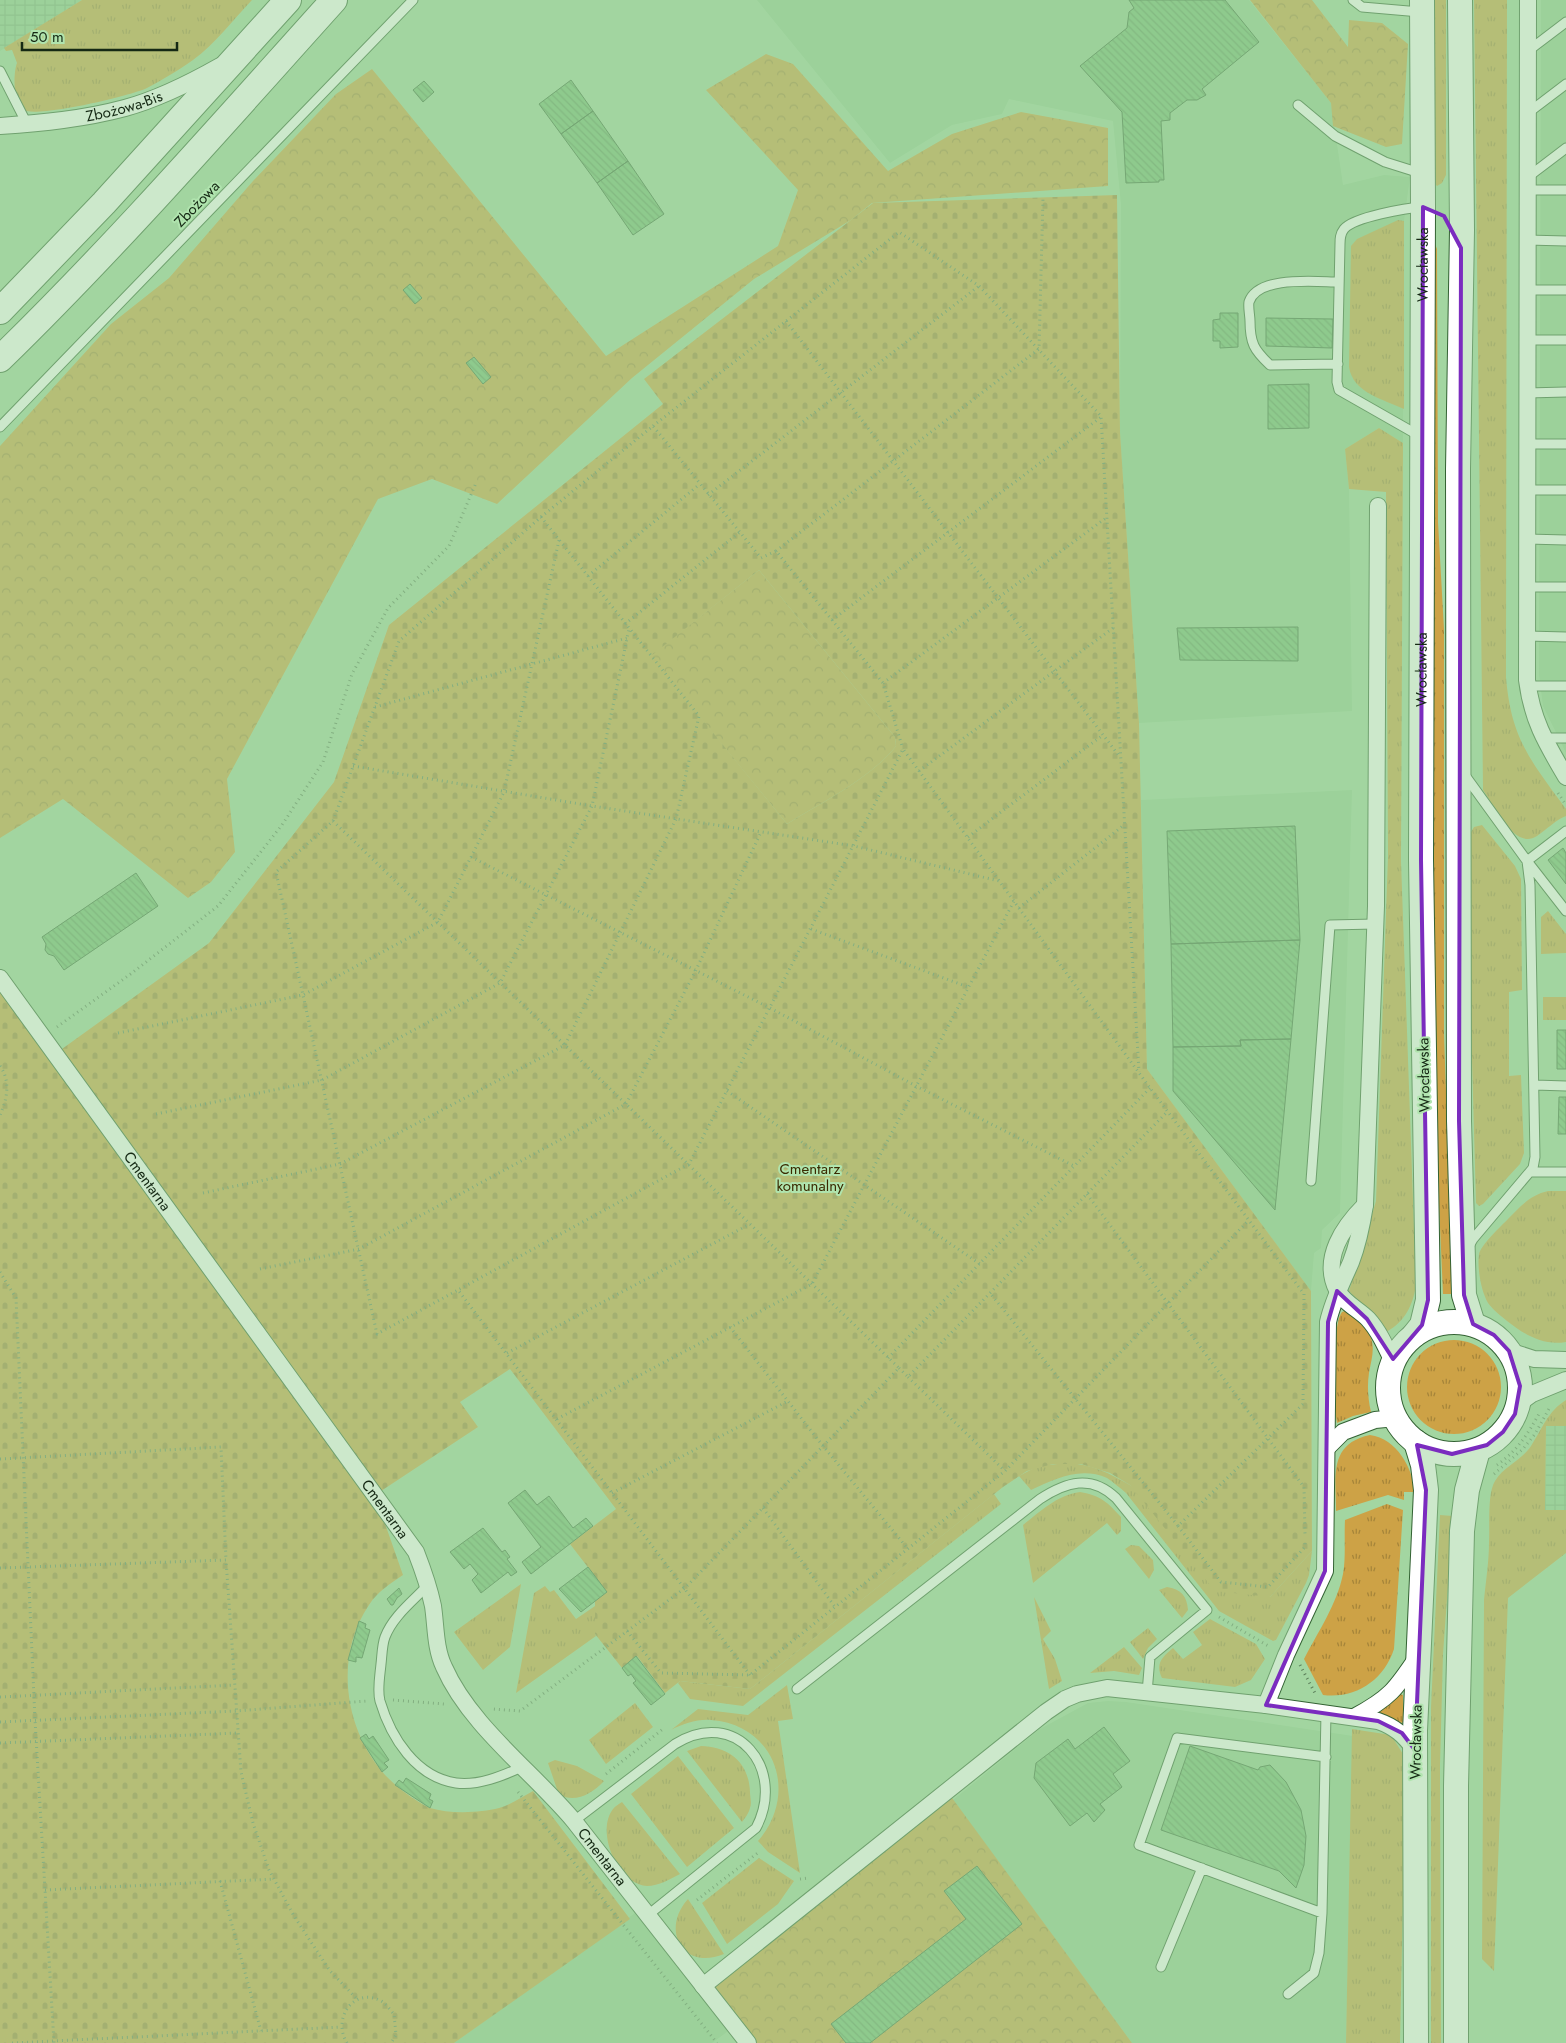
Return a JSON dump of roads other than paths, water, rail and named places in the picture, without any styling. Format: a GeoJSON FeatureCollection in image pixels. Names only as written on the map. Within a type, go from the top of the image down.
{"type":"FeatureCollection","features":[{"type":"Feature","properties":{"kind":"main road"},"geometry":{"type":"LineString","coordinates":[[0,312],[104,204],[288,0]]}},
{"type":"Feature","properties":{"kind":"main road"},"geometry":{"type":"LineString","coordinates":[[0,359],[37,323],[152,202],[334,0]]}},
{"type":"Feature","properties":{"kind":"main road"},"geometry":{"type":"LineString","coordinates":[[1460,0],[1461,248],[1458,469],[1459,1121],[1464,1295],[1473,1324]]}},
{"type":"Feature","properties":{"kind":"main road","name":"Wrocławska"},"geometry":{"type":"LineString","coordinates":[[1414,1335],[1422,1326],[1428,1300],[1421,860],[1424,207],[1422,6]]}},
{"type":"Feature","properties":{"kind":"main road"},"geometry":{"type":"LineString","coordinates":[[1424,207],[1444,216],[1456,233],[1461,248]]}},
{"type":"Feature","properties":{"kind":"main road"},"geometry":{"type":"LineString","coordinates":[[1449,1322],[1473,1324],[1494,1335],[1509,1351],[1519,1377],[1518,1404],[1515,1414],[1496,1439],[1478,1450],[1465,1453],[1446,1453],[1427,1448],[1416,1442],[1401,1427],[1396,1418],[1388,1396],[1393,1362],[1405,1343],[1414,1335],[1430,1326],[1449,1322]]}},
{"type":"Feature","properties":{"kind":"main road","name":"Wrocławska"},"geometry":{"type":"LineString","coordinates":[[1416,1442],[1423,1465],[1426,1490],[1415,1750],[1416,2043]]}},
{"type":"Feature","properties":{"kind":"main road"},"geometry":{"type":"LineString","coordinates":[[1456,2043],[1456,1786],[1462,1531],[1467,1490],[1478,1450]]}},
{"type":"Feature","properties":{"kind":"street"},"geometry":{"type":"LineString","coordinates":[[1528,0],[1528,686],[1532,711],[1543,738],[1566,778]]}},
{"type":"Feature","properties":{"kind":"street","name":"Zbożowa-Bis"},"geometry":{"type":"LineString","coordinates":[[0,126],[73,119],[126,108],[158,97],[194,80],[238,55]]}},
{"type":"Feature","properties":{"kind":"street"},"geometry":{"type":"LineString","coordinates":[[1378,506],[1375,924],[1365,1205],[1352,1218],[1335,1247],[1333,1276],[1337,1291],[1349,1305],[1367,1319],[1379,1334],[1393,1362]]}},
{"type":"Feature","properties":{"kind":"street","name":"Cmentarna"},"geometry":{"type":"LineString","coordinates":[[0,978],[416,1552],[428,1585],[443,1665],[452,1683],[503,1749],[546,1789],[574,1821],[748,2043]]}},
{"type":"Feature","properties":{"kind":"street"},"geometry":{"type":"LineString","coordinates":[[1266,1705],[1325,1571],[1328,1447],[1328,1322],[1337,1291]]}},
{"type":"Feature","properties":{"kind":"street"},"geometry":{"type":"LineString","coordinates":[[1509,1351],[1534,1359],[1566,1360]]}},
{"type":"Feature","properties":{"kind":"street"},"geometry":{"type":"LineString","coordinates":[[1518,1404],[1532,1394],[1566,1380]]}},
{"type":"Feature","properties":{"kind":"street"},"geometry":{"type":"LineString","coordinates":[[1328,1447],[1343,1432],[1375,1420],[1396,1418]]}},
{"type":"Feature","properties":{"kind":"street"},"geometry":{"type":"LineString","coordinates":[[1354,1717],[1387,1698],[1398,1687],[1418,1656]]}},
{"type":"Feature","properties":{"kind":"street"},"geometry":{"type":"LineString","coordinates":[[703,1986],[1040,1717],[1065,1699],[1085,1692],[1107,1688],[1266,1705],[1378,1721],[1390,1725],[1402,1733],[1415,1750]]}},
{"type":"Feature","properties":{"kind":"lane","name":"Zbożowa"},"geometry":{"type":"LineString","coordinates":[[0,427],[414,0]]}},
{"type":"Feature","properties":{"kind":"lane"},"geometry":{"type":"LineString","coordinates":[[1353,0],[1362,7],[1422,6]]}},
{"type":"Feature","properties":{"kind":"lane"},"geometry":{"type":"LineString","coordinates":[[1528,51],[1566,22]]}},
{"type":"Feature","properties":{"kind":"lane"},"geometry":{"type":"LineString","coordinates":[[0,71],[27,124]]}},
{"type":"Feature","properties":{"kind":"lane"},"geometry":{"type":"LineString","coordinates":[[1528,113],[1566,84]]}},
{"type":"Feature","properties":{"kind":"lane"},"geometry":{"type":"LineString","coordinates":[[1298,105],[1334,136],[1385,162],[1423,174]]}},
{"type":"Feature","properties":{"kind":"lane"},"geometry":{"type":"LineString","coordinates":[[1528,183],[1566,148]]}},
{"type":"Feature","properties":{"kind":"lane"},"geometry":{"type":"LineString","coordinates":[[1528,183],[1566,190]]}},
{"type":"Feature","properties":{"kind":"lane"},"geometry":{"type":"LineString","coordinates":[[1422,438],[1410,429],[1340,390],[1337,382],[1341,233],[1350,224],[1400,209],[1424,207]]}},
{"type":"Feature","properties":{"kind":"lane"},"geometry":{"type":"LineString","coordinates":[[1527,240],[1566,241]]}},
{"type":"Feature","properties":{"kind":"lane"},"geometry":{"type":"LineString","coordinates":[[1338,364],[1270,365],[1255,350],[1250,335],[1249,302],[1260,288],[1276,283],[1339,282]]}},
{"type":"Feature","properties":{"kind":"lane"},"geometry":{"type":"LineString","coordinates":[[1528,290],[1566,290]]}},
{"type":"Feature","properties":{"kind":"lane"},"geometry":{"type":"LineString","coordinates":[[1527,340],[1566,340]]}},
{"type":"Feature","properties":{"kind":"lane"},"geometry":{"type":"LineString","coordinates":[[1527,393],[1566,392]]}},
{"type":"Feature","properties":{"kind":"lane"},"geometry":{"type":"LineString","coordinates":[[1527,444],[1566,444]]}},
{"type":"Feature","properties":{"kind":"lane"},"geometry":{"type":"LineString","coordinates":[[1527,490],[1566,490]]}},
{"type":"Feature","properties":{"kind":"lane"},"geometry":{"type":"LineString","coordinates":[[1527,539],[1566,540]]}},
{"type":"Feature","properties":{"kind":"lane"},"geometry":{"type":"LineString","coordinates":[[1527,587],[1566,587]]}},
{"type":"Feature","properties":{"kind":"lane"},"geometry":{"type":"LineString","coordinates":[[1527,636],[1566,637]]}},
{"type":"Feature","properties":{"kind":"lane"},"geometry":{"type":"LineString","coordinates":[[1528,686],[1566,686]]}},
{"type":"Feature","properties":{"kind":"lane"},"geometry":{"type":"LineString","coordinates":[[1543,738],[1566,738]]}},
{"type":"Feature","properties":{"kind":"lane"},"geometry":{"type":"LineString","coordinates":[[1459,766],[1527,861],[1566,911]]}},
{"type":"Feature","properties":{"kind":"lane"},"geometry":{"type":"LineString","coordinates":[[1527,861],[1566,831]]}},
{"type":"Feature","properties":{"kind":"lane"},"geometry":{"type":"LineString","coordinates":[[1463,1258],[1473,1239],[1531,1172],[1536,1157],[1530,885],[1527,861]]}},
{"type":"Feature","properties":{"kind":"lane"},"geometry":{"type":"LineString","coordinates":[[1311,1182],[1330,925],[1375,924]]}},
{"type":"Feature","properties":{"kind":"lane"},"geometry":{"type":"LineString","coordinates":[[1535,1085],[1566,1086]]}},
{"type":"Feature","properties":{"kind":"lane"},"geometry":{"type":"LineString","coordinates":[[1531,1172],[1566,1172]]}},
{"type":"Feature","properties":{"kind":"lane"},"geometry":{"type":"LineString","coordinates":[[797,1689],[1040,1499],[1063,1486],[1073,1483],[1097,1485],[1108,1490],[1207,1610],[1150,1658],[1147,1693]]}},
{"type":"Feature","properties":{"kind":"lane"},"geometry":{"type":"LineString","coordinates":[[428,1585],[398,1616],[384,1638],[380,1700],[402,1749],[419,1768],[440,1779],[458,1783],[501,1777],[522,1767]]}},
{"type":"Feature","properties":{"kind":"lane"},"geometry":{"type":"LineString","coordinates":[[1288,1994],[1314,1973],[1319,1953],[1322,1913],[1326,1713]]}},
{"type":"Feature","properties":{"kind":"lane"},"geometry":{"type":"LineString","coordinates":[[574,1821],[676,1743],[690,1735],[716,1732],[732,1736],[747,1747],[758,1759],[764,1775],[766,1789],[762,1816],[756,1828],[648,1915]]}},
{"type":"Feature","properties":{"kind":"lane"},"geometry":{"type":"LineString","coordinates":[[1322,1913],[1139,1844],[1177,1738],[1326,1757]]}},
{"type":"Feature","properties":{"kind":"lane"},"geometry":{"type":"LineString","coordinates":[[1161,1967],[1202,1868]]}},
{"type":"Feature","properties":{"kind":"park label","name":"Cmentarz komunalny"},"geometry":{"type":"Point","coordinates":[810,1178]}}]}
